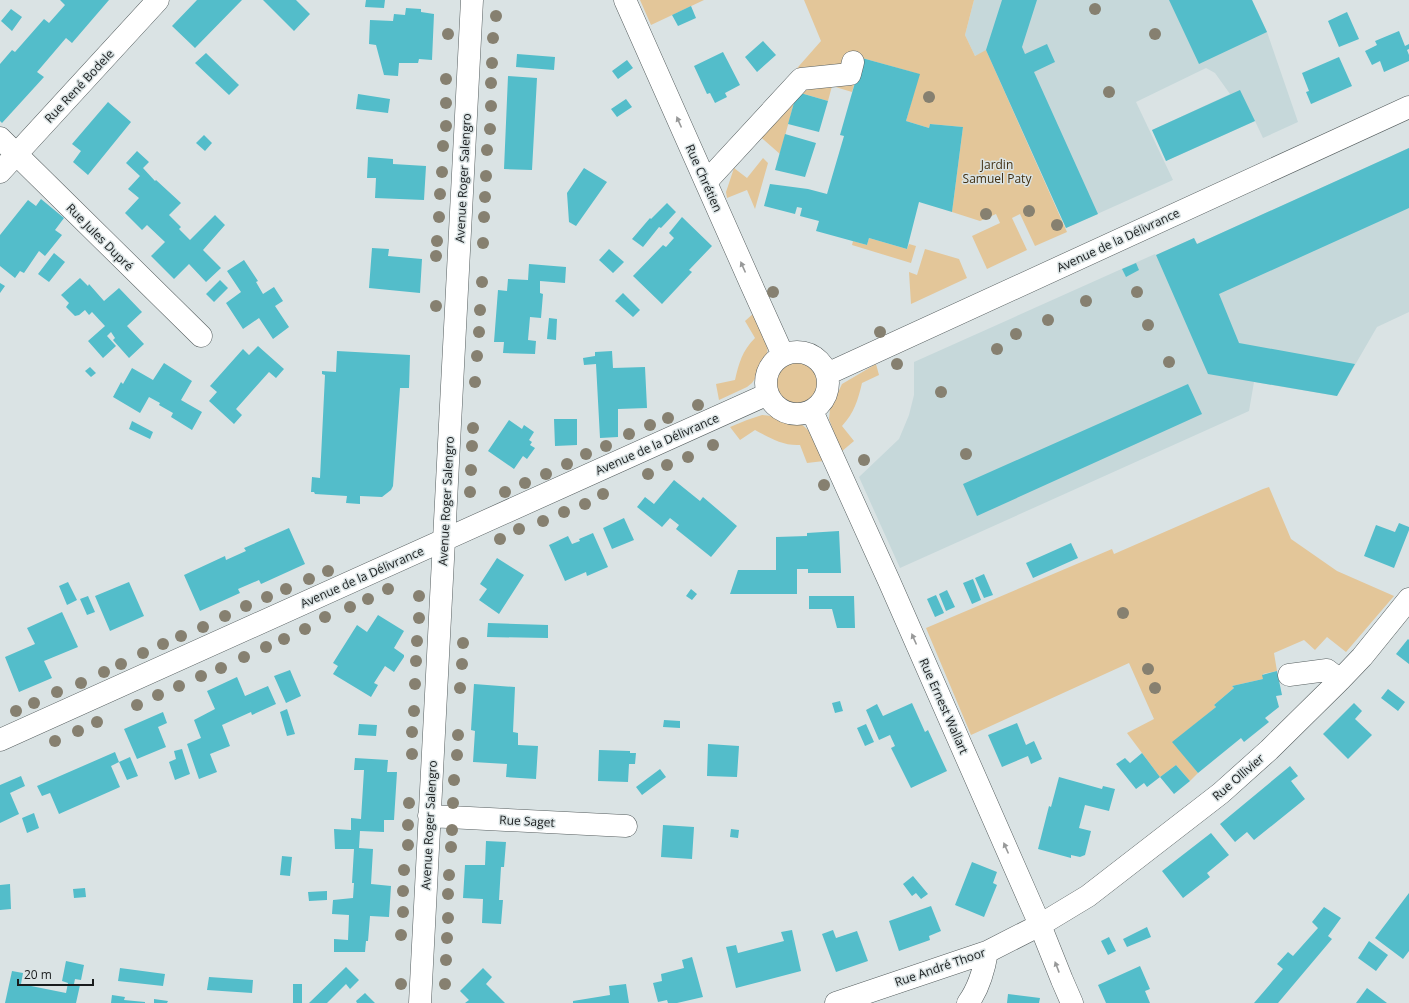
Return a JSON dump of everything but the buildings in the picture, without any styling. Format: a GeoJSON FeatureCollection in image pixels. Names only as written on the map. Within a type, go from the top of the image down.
{"type":"FeatureCollection","features":[{"type":"Feature","properties":{"kind":"street","name":"Rue René Bodele"},"geometry":{"type":"LineString","coordinates":[[0,172],[158,0]]}},
{"type":"Feature","properties":{"kind":"street","name":"Avenue Roger Salengro"},"geometry":{"type":"LineString","coordinates":[[420,1003],[472,0]]}},
{"type":"Feature","properties":{"kind":"street","name":"Rue Chrétien"},"geometry":{"type":"LineString","coordinates":[[625,0],[783,355]]}},
{"type":"Feature","properties":{"kind":"street"},"geometry":{"type":"LineString","coordinates":[[706,182],[801,79],[850,74],[853,62]]}},
{"type":"Feature","properties":{"kind":"street","name":"Avenue de la Délivrance"},"geometry":{"type":"LineString","coordinates":[[827,374],[1409,107]]}},
{"type":"Feature","properties":{"kind":"street","name":"Rue Jules Dupré"},"geometry":{"type":"LineString","coordinates":[[0,138],[201,336]]}},
{"type":"Feature","properties":{"kind":"street"},"geometry":{"type":"LineString","coordinates":[[794,351],[805,352],[815,356],[823,364],[827,374],[828,391],[824,399],[819,406],[802,414],[781,410],[773,403],[768,394],[766,385],[770,367],[783,355],[794,351]]}},
{"type":"Feature","properties":{"kind":"street","name":"Avenue de la Délivrance"},"geometry":{"type":"LineString","coordinates":[[0,740],[768,394]]}},
{"type":"Feature","properties":{"kind":"street","name":"Rue Ernest Wallart"},"geometry":{"type":"LineString","coordinates":[[812,410],[1040,925],[1072,1003]]}},
{"type":"Feature","properties":{"kind":"street","name":"Rue Ollivier"},"geometry":{"type":"LineString","coordinates":[[1040,925],[1088,896],[1221,793],[1269,750],[1340,680],[1362,657],[1409,599]]}},
{"type":"Feature","properties":{"kind":"street"},"geometry":{"type":"LineString","coordinates":[[1289,675],[1327,670],[1340,680]]}},
{"type":"Feature","properties":{"kind":"street","name":"Rue Saget"},"geometry":{"type":"LineString","coordinates":[[429,816],[626,826]]}},
{"type":"Feature","properties":{"kind":"street","name":"Rue André Thoor"},"geometry":{"type":"LineString","coordinates":[[836,1003],[987,952],[1040,925]]}},
{"type":"Feature","properties":{"kind":"street"},"geometry":{"type":"LineString","coordinates":[[968,1003],[979,982],[987,952]]}},
{"type":"Feature","properties":{"kind":"shaded area"},"geometry":{"type":"Polygon","coordinates":[[[974,0],[1252,0],[1267,32],[1298,122],[1263,138],[1255,121],[1166,161],[1152,130],[1230,94],[1215,73],[1206,68],[1136,102],[1173,180],[1066,228],[986,51],[975,56],[965,35],[974,0]]]}},
{"type":"Feature","properties":{"kind":"shaded area"},"geometry":{"type":"Polygon","coordinates":[[[1409,148],[1409,312],[1377,327],[1337,396],[1254,382],[1249,411],[900,568],[859,477],[899,439],[909,415],[914,395],[914,362],[1155,254],[1156,255],[1194,238],[1197,244],[1409,148]]]}},
{"type":"Feature","properties":{"kind":"green space"},"geometry":{"type":"Polygon","coordinates":[[[640,0],[704,0],[651,25],[640,0]]]}},
{"type":"Feature","properties":{"kind":"green space","name":"Jardin Samuel Paty"},"geometry":{"type":"Polygon","coordinates":[[[804,0],[974,0],[965,35],[975,56],[986,50],[1067,232],[1035,246],[1020,214],[1012,218],[1027,250],[987,269],[972,236],[1000,223],[996,214],[980,221],[952,212],[963,127],[930,124],[929,128],[906,121],[919,74],[862,58],[852,92],[832,86],[828,101],[797,92],[780,154],[747,125],[821,41],[804,0]]]}},
{"type":"Feature","properties":{"kind":"green space"},"geometry":{"type":"Polygon","coordinates":[[[763,158],[768,163],[755,209],[747,190],[727,198],[726,192],[734,168],[747,178],[763,158]]]}},
{"type":"Feature","properties":{"kind":"green space"},"geometry":{"type":"Polygon","coordinates":[[[869,238],[907,249],[909,244],[916,246],[911,263],[852,245],[853,241],[867,245],[869,238]]]}},
{"type":"Feature","properties":{"kind":"green space"},"geometry":{"type":"Polygon","coordinates":[[[925,249],[959,259],[967,278],[911,304],[909,272],[917,275],[925,249]]]}},
{"type":"Feature","properties":{"kind":"green space"},"geometry":{"type":"Polygon","coordinates":[[[754,313],[768,345],[767,354],[752,383],[747,387],[719,400],[716,384],[735,380],[742,358],[747,348],[755,338],[745,321],[754,313]]]}},
{"type":"Feature","properties":{"kind":"green space"},"geometry":{"type":"Polygon","coordinates":[[[797,360],[809,364],[815,370],[819,382],[815,394],[809,400],[797,404],[785,400],[779,394],[775,382],[779,370],[785,364],[797,360]]]}},
{"type":"Feature","properties":{"kind":"green space"},"geometry":{"type":"Polygon","coordinates":[[[876,364],[879,375],[862,383],[855,406],[850,416],[842,426],[854,441],[841,452],[829,419],[830,409],[842,384],[876,364]]]}},
{"type":"Feature","properties":{"kind":"green space"},"geometry":{"type":"Polygon","coordinates":[[[762,415],[798,423],[803,426],[814,439],[824,461],[807,463],[800,445],[782,443],[755,430],[740,440],[730,427],[762,415]]]}},
{"type":"Feature","properties":{"kind":"green space"},"geometry":{"type":"Polygon","coordinates":[[[1269,487],[1291,539],[1337,571],[1394,596],[1346,652],[1327,637],[1315,650],[1304,640],[1274,653],[1277,671],[1263,674],[1263,679],[1232,686],[1234,688],[1214,705],[1216,707],[1173,742],[1198,773],[1190,781],[1176,765],[1160,777],[1127,733],[1154,719],[1129,663],[971,735],[926,628],[1112,549],[1114,554],[1269,487]]]}}]}
